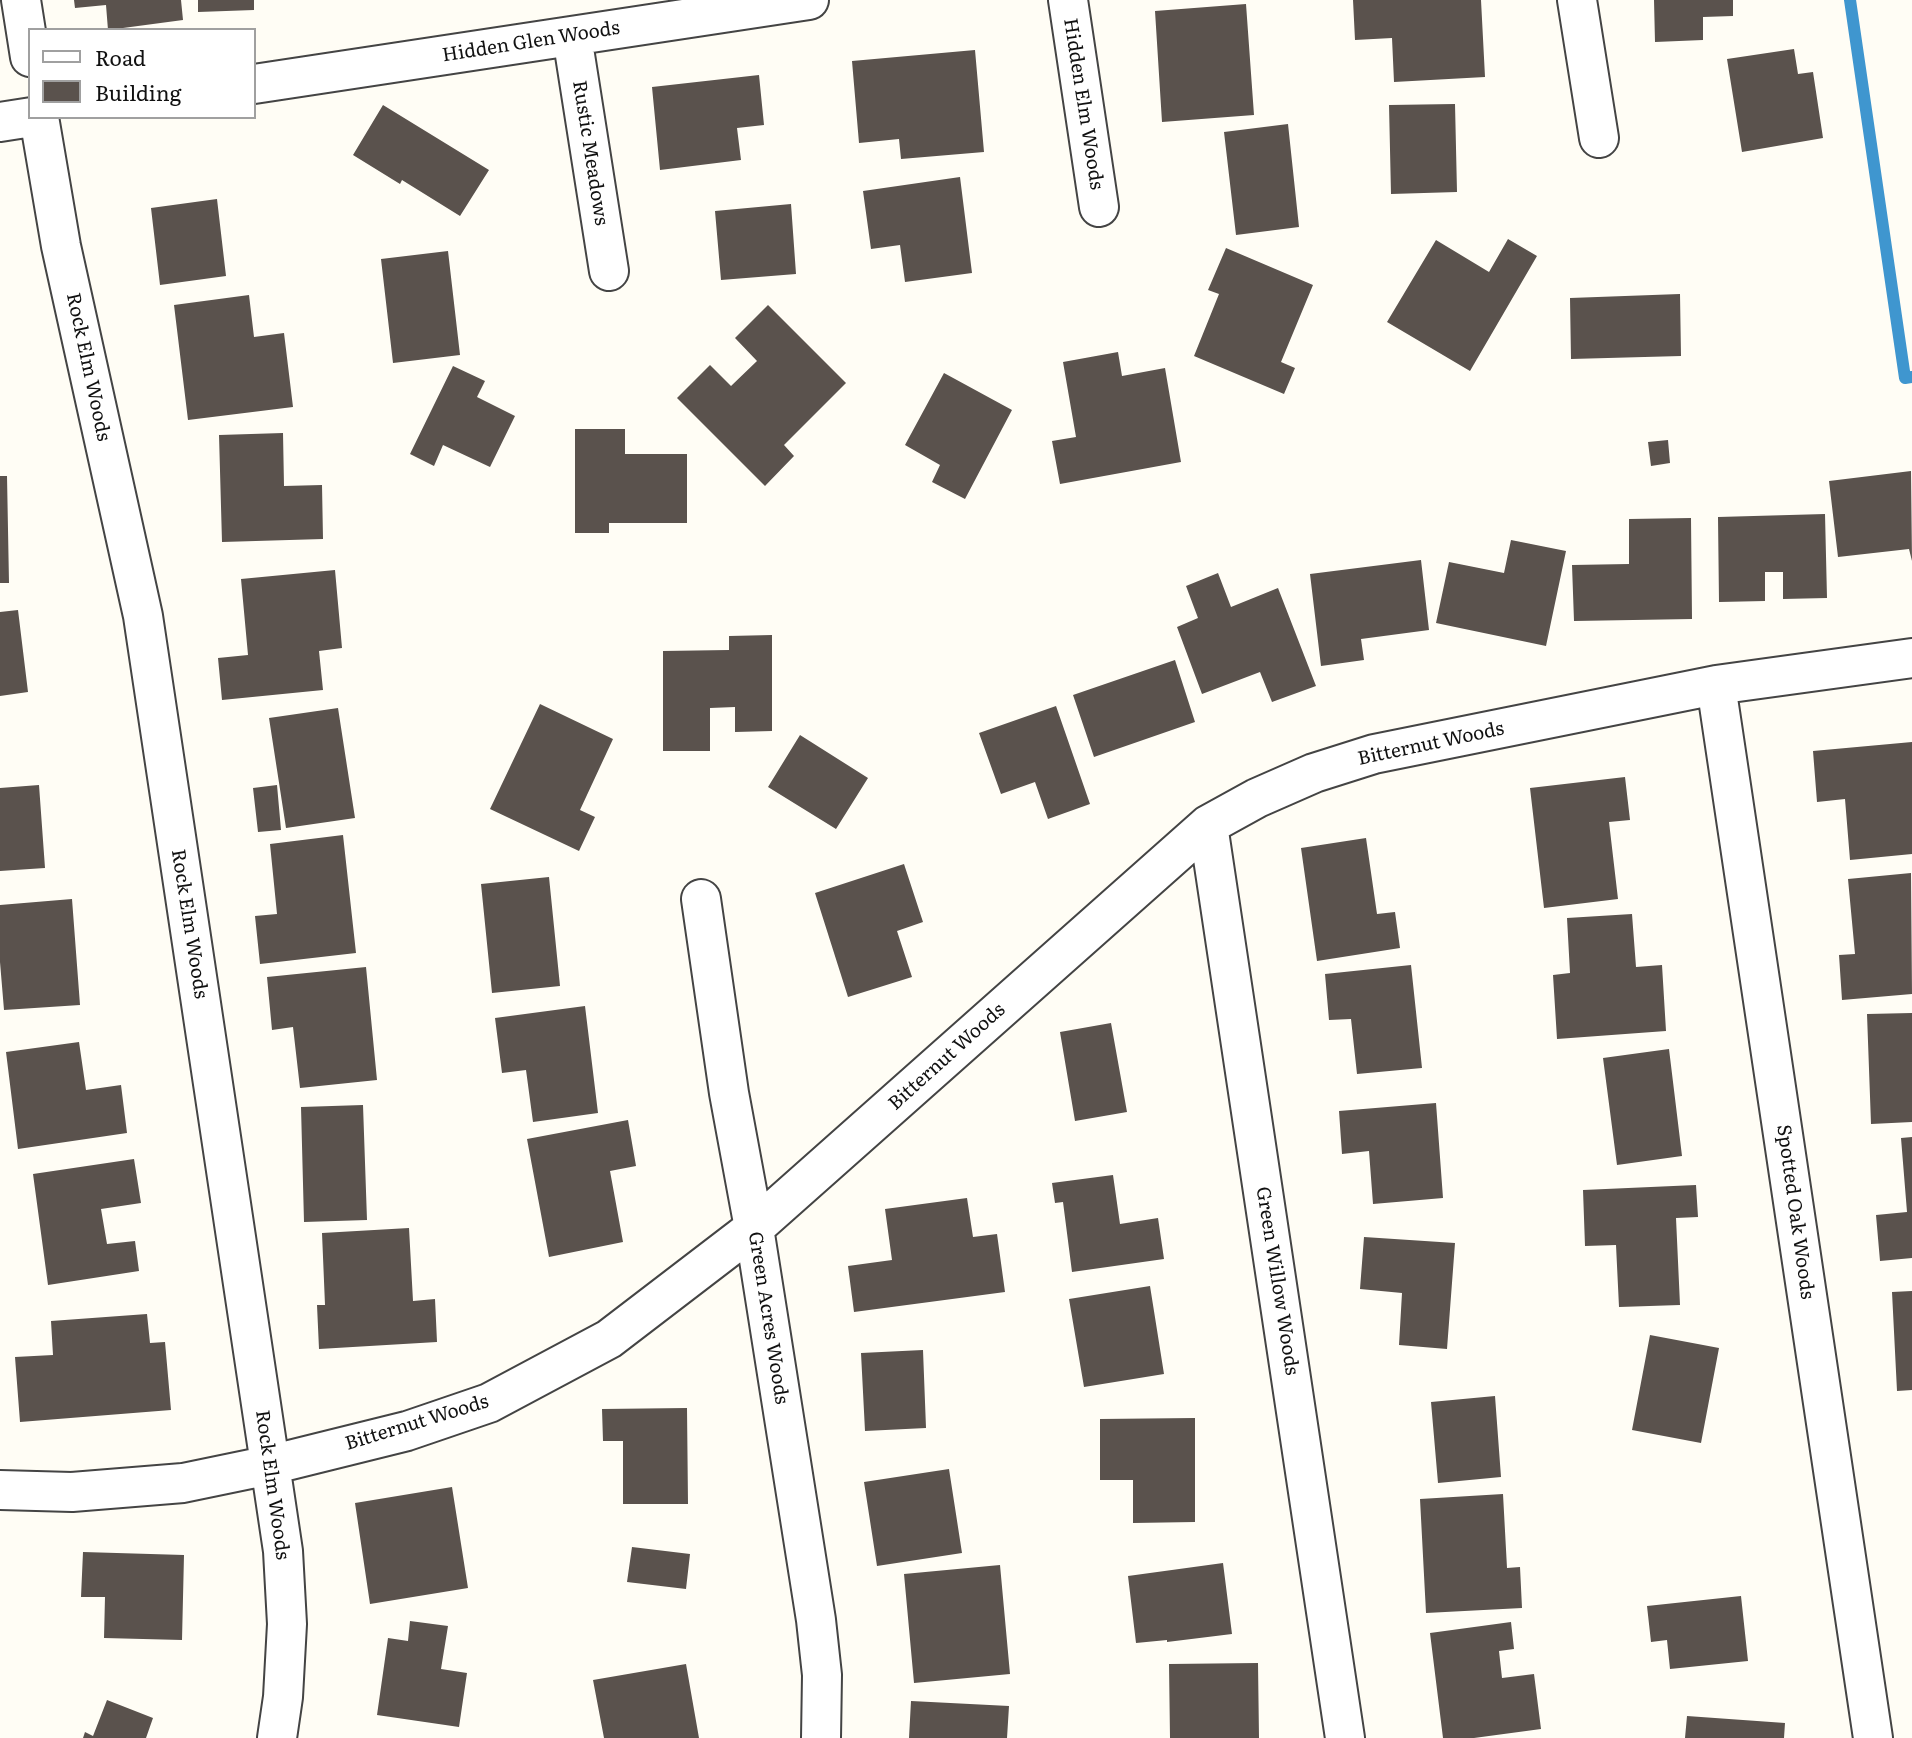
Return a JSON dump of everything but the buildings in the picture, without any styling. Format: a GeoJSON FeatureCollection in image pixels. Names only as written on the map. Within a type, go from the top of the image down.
{"type":"FeatureCollection","features":[{"type":"Feature","properties":{"kind":"street"},"geometry":{"type":"LineString","coordinates":[[21,0],[28,44]]}},
{"type":"Feature","properties":{"kind":"street","name":"Hidden Glen Woods"},"geometry":{"type":"LineString","coordinates":[[256,84],[809,0]]}},
{"type":"Feature","properties":{"kind":"street","name":"Hidden Elm Woods"},"geometry":{"type":"LineString","coordinates":[[1068,0],[1099,207]]}},
{"type":"Feature","properties":{"kind":"street"},"geometry":{"type":"LineString","coordinates":[[1577,0],[1598,138]]}},
{"type":"Feature","properties":{"kind":"street","name":"Rustic Meadows"},"geometry":{"type":"LineString","coordinates":[[572,36],[609,271]]}},
{"type":"Feature","properties":{"kind":"street"},"geometry":{"type":"LineString","coordinates":[[0,122],[28,118]]}},
{"type":"Feature","properties":{"kind":"street","name":"Rock Elm Woods"},"geometry":{"type":"LineString","coordinates":[[39,119],[61,246],[143,616],[283,1551],[287,1624],[283,1697],[277,1738]]}},
{"type":"Feature","properties":{"kind":"street","name":"Bitternut Woods"},"geometry":{"type":"LineString","coordinates":[[0,1490],[72,1492],[183,1483],[270,1465],[407,1431],[489,1403],[610,1339],[754,1227],[1208,825],[1257,798],[1314,773],[1374,754],[1716,685],[1912,658]]}},
{"type":"Feature","properties":{"kind":"street","name":"Spotted Oak Woods"},"geometry":{"type":"LineString","coordinates":[[1716,685],[1873,1738]]}},
{"type":"Feature","properties":{"kind":"street","name":"Green Willow Woods"},"geometry":{"type":"LineString","coordinates":[[1208,825],[1345,1738]]}},
{"type":"Feature","properties":{"kind":"street","name":"Green Acres Woods"},"geometry":{"type":"LineString","coordinates":[[701,899],[729,1093],[754,1227],[816,1620],[822,1675],[821,1738]]}},
{"type":"Feature","properties":{"kind":"waterway"},"geometry":{"type":"LineString","coordinates":[[1850,0],[1905,378],[1912,377]]}}]}
